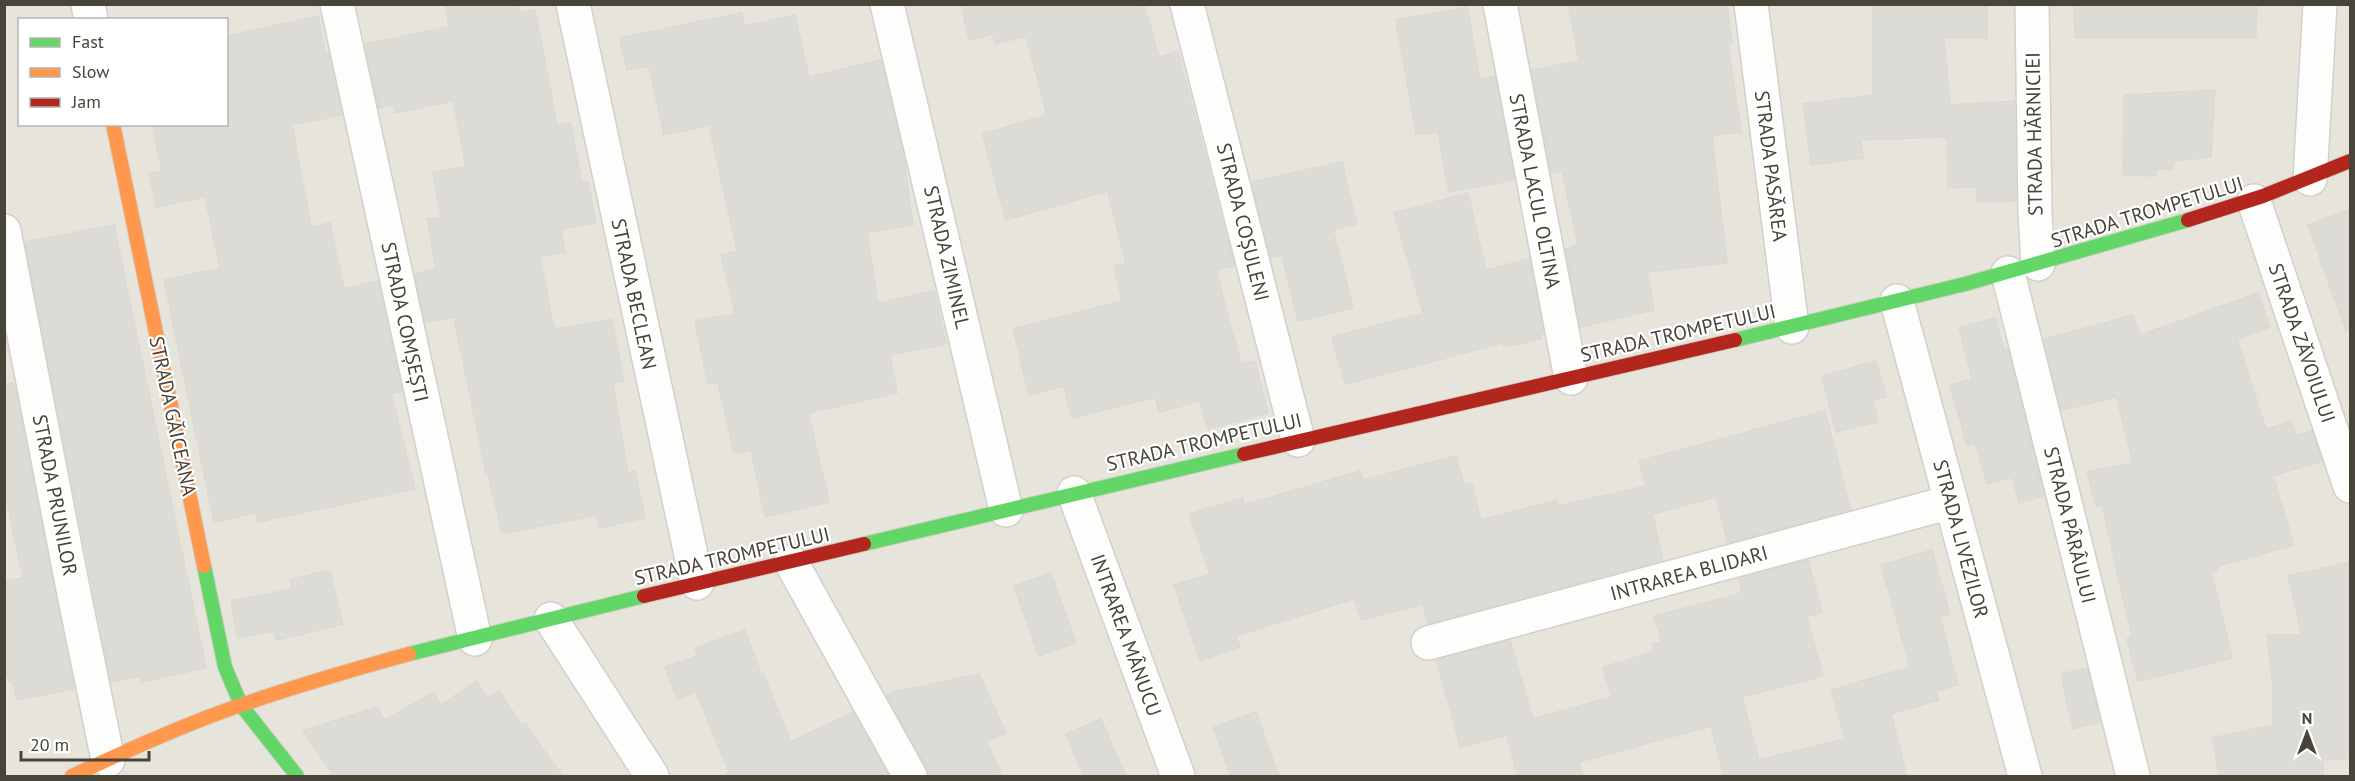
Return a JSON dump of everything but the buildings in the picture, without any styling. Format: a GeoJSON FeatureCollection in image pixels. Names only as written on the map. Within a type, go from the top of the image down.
{"type":"FeatureCollection","features":[{"type":"Feature","properties":{"kind":"street","name":"STRADA COMȘEȘTI"},"geometry":{"type":"LineString","coordinates":[[337,4],[475,639]]}},
{"type":"Feature","properties":{"kind":"street","name":"STRADA BECLEAN"},"geometry":{"type":"LineString","coordinates":[[573,4],[697,583]]}},
{"type":"Feature","properties":{"kind":"street","name":"STRADA ZIMINEL"},"geometry":{"type":"LineString","coordinates":[[887,4],[1006,510]]}},
{"type":"Feature","properties":{"kind":"street","name":"STRADA COȘULENI"},"geometry":{"type":"LineString","coordinates":[[1187,4],[1298,440]]}},
{"type":"Feature","properties":{"kind":"street","name":"STRADA LACUL OLTINA"},"geometry":{"type":"LineString","coordinates":[[1500,4],[1571,378]]}},
{"type":"Feature","properties":{"kind":"street","name":"STRADA PASĂREA"},"geometry":{"type":"LineString","coordinates":[[1751,4],[1792,327]]}},
{"type":"Feature","properties":{"kind":"street","name":"STRADA HĂRNICIEI"},"geometry":{"type":"LineString","coordinates":[[2023,269],[2035,202],[2032,4]]}},
{"type":"Feature","properties":{"kind":"street"},"geometry":{"type":"LineString","coordinates":[[2310,179],[2320,4]]}},
{"type":"Feature","properties":{"kind":"street","name":"STRADA GĂICEANA"},"geometry":{"type":"LineString","coordinates":[[113,126],[225,667],[242,705],[297,777]]}},
{"type":"Feature","properties":{"kind":"street","name":"STRADA TROMPETULUI"},"geometry":{"type":"LineString","coordinates":[[72,777],[242,705],[374,665],[697,583],[1298,440],[1792,327],[2023,269],[2254,201],[2350,161]]}},
{"type":"Feature","properties":{"kind":"street","name":"STRADA ZĂVOIULUI"},"geometry":{"type":"LineString","coordinates":[[2254,201],[2350,486]]}},
{"type":"Feature","properties":{"kind":"street","name":"STRADA PRUNILOR"},"geometry":{"type":"LineString","coordinates":[[4,231],[108,760]]}},
{"type":"Feature","properties":{"kind":"street","name":"STRADA PÂRÂULUI"},"geometry":{"type":"LineString","coordinates":[[2023,269],[2133,777]]}},
{"type":"Feature","properties":{"kind":"street","name":"STRADA LIVEZILOR"},"geometry":{"type":"LineString","coordinates":[[1897,301],[2025,777]]}},
{"type":"Feature","properties":{"kind":"street","name":"INTRAREA MÂNUCU"},"geometry":{"type":"LineString","coordinates":[[1074,493],[1178,777]]}},
{"type":"Feature","properties":{"kind":"street","name":"INTRAREA BLIDARI"},"geometry":{"type":"LineString","coordinates":[[1428,644],[1951,502]]}},
{"type":"Feature","properties":{"kind":"street"},"geometry":{"type":"LineString","coordinates":[[791,562],[910,777]]}},
{"type":"Feature","properties":{"kind":"street"},"geometry":{"type":"LineString","coordinates":[[551,619],[652,777]]}},
{"type":"Feature","properties":{"kind":"shaded area"},"geometry":{"type":"Polygon","coordinates":[[[5,5],[2350,5],[2350,776],[5,776],[5,5]]]}},
{"type":"Feature","properties":{"kind":"traffic: fast"},"geometry":{"type":"LineString","coordinates":[[1735,340],[1965,284],[2188,220]]}},
{"type":"Feature","properties":{"kind":"traffic: fast"},"geometry":{"type":"LineString","coordinates":[[864,544],[1244,454]]}},
{"type":"Feature","properties":{"kind":"traffic: fast"},"geometry":{"type":"LineString","coordinates":[[204,566],[225,667],[241,705],[297,776]]}},
{"type":"Feature","properties":{"kind":"traffic: fast"},"geometry":{"type":"LineString","coordinates":[[409,654],[644,596]]}},
{"type":"Feature","properties":{"kind":"traffic: slow"},"geometry":{"type":"LineString","coordinates":[[113,126],[204,566]]}},
{"type":"Feature","properties":{"kind":"traffic: slow"},"geometry":{"type":"LineString","coordinates":[[72,776],[224,711],[409,654]]}},
{"type":"Feature","properties":{"kind":"traffic: jam"},"geometry":{"type":"LineString","coordinates":[[2188,220],[2263,196],[2350,161]]}},
{"type":"Feature","properties":{"kind":"traffic: jam"},"geometry":{"type":"LineString","coordinates":[[1244,454],[1735,340]]}},
{"type":"Feature","properties":{"kind":"traffic: jam"},"geometry":{"type":"LineString","coordinates":[[644,596],[864,544]]}}]}
